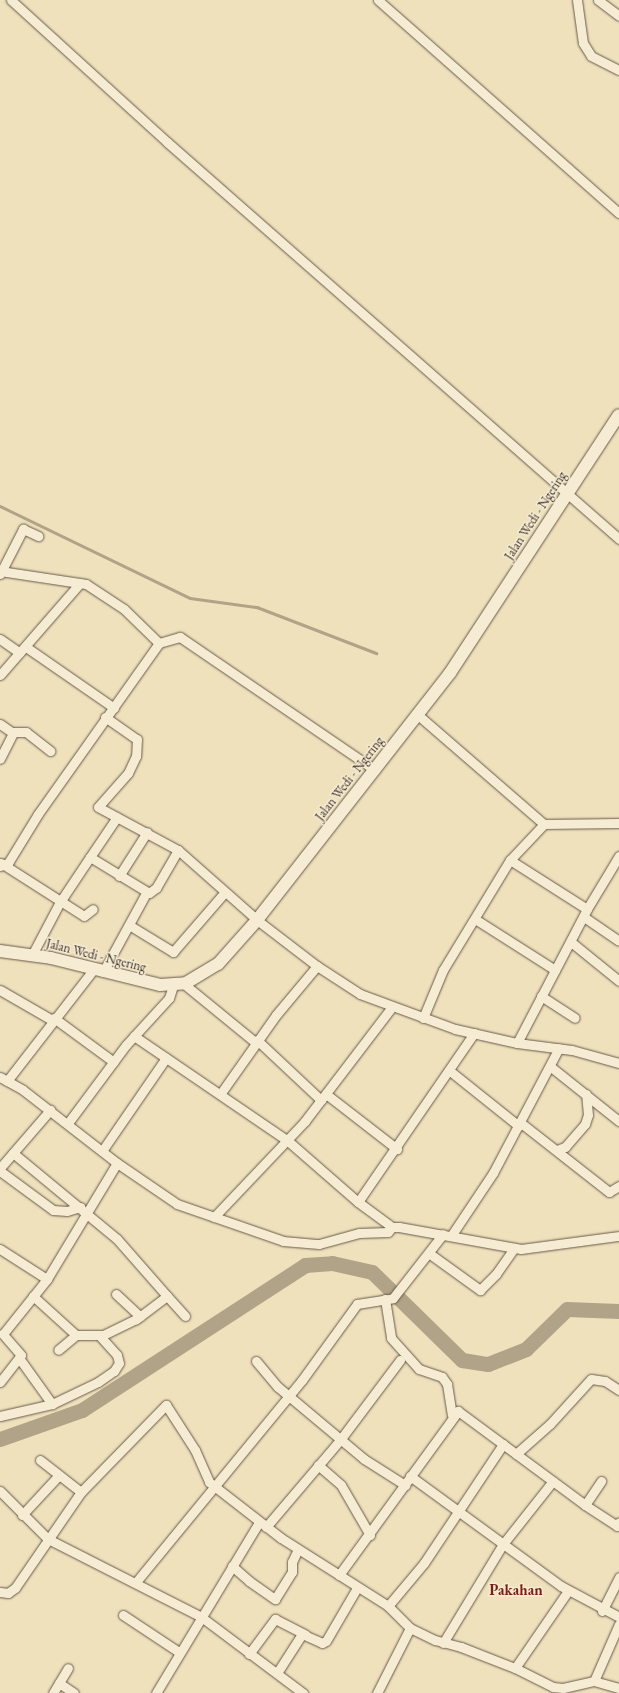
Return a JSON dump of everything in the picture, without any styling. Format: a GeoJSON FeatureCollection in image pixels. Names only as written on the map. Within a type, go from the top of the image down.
{"type":"FeatureCollection","features":[{"type":"Feature","properties":{"kind":"main road","name":"Jalan Wedi - Ngering"},"geometry":{"type":"LineString","coordinates":[[0,951],[32,955],[150,984],[178,985],[218,964],[257,920],[450,673],[619,415]]}},
{"type":"Feature","properties":{"kind":"street"},"geometry":{"type":"LineString","coordinates":[[12,0],[438,382],[568,492],[619,539]]}},
{"type":"Feature","properties":{"kind":"street"},"geometry":{"type":"LineString","coordinates":[[378,0],[619,213]]}},
{"type":"Feature","properties":{"kind":"street"},"geometry":{"type":"LineString","coordinates":[[577,0],[583,43],[591,56],[619,70]]}},
{"type":"Feature","properties":{"kind":"street"},"geometry":{"type":"LineString","coordinates":[[598,0],[619,16]]}},
{"type":"Feature","properties":{"kind":"street"},"geometry":{"type":"LineString","coordinates":[[38,536],[23,529],[1,572],[80,582],[97,590],[124,609],[159,643]]}},
{"type":"Feature","properties":{"kind":"street"},"geometry":{"type":"LineString","coordinates":[[0,675],[80,582]]}},
{"type":"Feature","properties":{"kind":"street"},"geometry":{"type":"LineString","coordinates":[[92,909],[85,916],[60,902],[1,864],[159,643],[180,637],[375,770]]}},
{"type":"Feature","properties":{"kind":"street"},"geometry":{"type":"LineString","coordinates":[[0,639],[23,650],[114,708]]}},
{"type":"Feature","properties":{"kind":"street"},"geometry":{"type":"LineString","coordinates":[[418,715],[544,824],[619,823]]}},
{"type":"Feature","properties":{"kind":"street"},"geometry":{"type":"LineString","coordinates":[[105,717],[136,739],[136,756],[128,773],[99,803],[100,809],[147,832],[178,850],[257,920],[317,966],[360,994],[391,1008],[422,1018],[474,1033],[517,1043],[560,1048],[619,1063]]}},
{"type":"Feature","properties":{"kind":"street"},"geometry":{"type":"LineString","coordinates":[[0,724],[12,732],[26,732],[50,751]]}},
{"type":"Feature","properties":{"kind":"street"},"geometry":{"type":"LineString","coordinates":[[0,759],[12,732]]}},
{"type":"Feature","properties":{"kind":"street"},"geometry":{"type":"LineString","coordinates":[[32,955],[60,902],[117,817]]}},
{"type":"Feature","properties":{"kind":"street"},"geometry":{"type":"LineString","coordinates":[[422,1018],[443,970],[510,860],[544,824]]}},
{"type":"Feature","properties":{"kind":"street"},"geometry":{"type":"LineString","coordinates":[[119,876],[147,832]]}},
{"type":"Feature","properties":{"kind":"street"},"geometry":{"type":"LineString","coordinates":[[178,850],[156,888],[146,893],[129,925],[98,970],[53,1019],[9,1075],[50,1110],[70,1119],[104,1148],[118,1163],[177,1204],[217,1214],[283,1241],[306,1245],[359,1233],[391,1228],[514,1248],[531,1249],[619,1236]]}},
{"type":"Feature","properties":{"kind":"street"},"geometry":{"type":"LineString","coordinates":[[90,856],[146,893]]}},
{"type":"Feature","properties":{"kind":"street"},"geometry":{"type":"LineString","coordinates":[[517,1043],[540,996],[619,856]]}},
{"type":"Feature","properties":{"kind":"street"},"geometry":{"type":"LineString","coordinates":[[510,860],[586,913],[619,941]]}},
{"type":"Feature","properties":{"kind":"street"},"geometry":{"type":"LineString","coordinates":[[129,925],[173,952],[225,892]]}},
{"type":"Feature","properties":{"kind":"street"},"geometry":{"type":"LineString","coordinates":[[475,919],[555,970]]}},
{"type":"Feature","properties":{"kind":"street"},"geometry":{"type":"LineString","coordinates":[[571,942],[619,981]]}},
{"type":"Feature","properties":{"kind":"street"},"geometry":{"type":"LineString","coordinates":[[221,1093],[256,1041],[317,966]]}},
{"type":"Feature","properties":{"kind":"street"},"geometry":{"type":"LineString","coordinates":[[70,1119],[134,1036],[169,998],[178,985],[256,1041],[324,1097],[397,1149]]}},
{"type":"Feature","properties":{"kind":"street"},"geometry":{"type":"LineString","coordinates":[[0,990],[53,1019],[114,1062]]}},
{"type":"Feature","properties":{"kind":"street"},"geometry":{"type":"LineString","coordinates":[[540,996],[576,1018]]}},
{"type":"Feature","properties":{"kind":"street"},"geometry":{"type":"LineString","coordinates":[[217,1214],[288,1141],[324,1097],[391,1008]]}},
{"type":"Feature","properties":{"kind":"street"},"geometry":{"type":"LineString","coordinates":[[358,1202],[397,1149],[474,1033]]}},
{"type":"Feature","properties":{"kind":"street"},"geometry":{"type":"LineString","coordinates":[[134,1036],[221,1093],[288,1141],[358,1202],[391,1228]]}},
{"type":"Feature","properties":{"kind":"street"},"geometry":{"type":"LineString","coordinates":[[136,1582],[165,1544],[215,1488],[289,1396],[357,1304],[393,1296],[444,1237],[520,1124],[560,1048]]}},
{"type":"Feature","properties":{"kind":"street"},"geometry":{"type":"LineString","coordinates":[[104,1148],[166,1058]]}},
{"type":"Feature","properties":{"kind":"street"},"geometry":{"type":"LineString","coordinates":[[551,1067],[619,1121]]}},
{"type":"Feature","properties":{"kind":"street"},"geometry":{"type":"LineString","coordinates":[[450,1071],[557,1150],[609,1192],[619,1186]]}},
{"type":"Feature","properties":{"kind":"street"},"geometry":{"type":"LineString","coordinates":[[557,1150],[565,1147],[585,1124],[588,1115],[586,1094]]}},
{"type":"Feature","properties":{"kind":"street"},"geometry":{"type":"LineString","coordinates":[[50,1110],[0,1170],[53,1210],[83,1210]]}},
{"type":"Feature","properties":{"kind":"street"},"geometry":{"type":"LineString","coordinates":[[13,1153],[117,1239],[185,1316]]}},
{"type":"Feature","properties":{"kind":"street"},"geometry":{"type":"LineString","coordinates":[[52,1404],[19,1358],[18,1350],[2,1333],[47,1279],[83,1210],[118,1163]]}},
{"type":"Feature","properties":{"kind":"street"},"geometry":{"type":"LineString","coordinates":[[430,1254],[480,1290],[496,1274],[514,1248]]}},
{"type":"Feature","properties":{"kind":"street"},"geometry":{"type":"LineString","coordinates":[[0,1249],[47,1279]]}},
{"type":"Feature","properties":{"kind":"street"},"geometry":{"type":"LineString","coordinates":[[116,1294],[140,1316]]}},
{"type":"Feature","properties":{"kind":"street"},"geometry":{"type":"LineString","coordinates":[[33,1296],[76,1334],[99,1335],[140,1316],[167,1296]]}},
{"type":"Feature","properties":{"kind":"street"},"geometry":{"type":"LineString","coordinates":[[393,1296],[392,1338],[419,1369],[442,1377],[447,1384],[452,1415]]}},
{"type":"Feature","properties":{"kind":"street"},"geometry":{"type":"LineString","coordinates":[[58,1350],[76,1334]]}},
{"type":"Feature","properties":{"kind":"street"},"geometry":{"type":"LineString","coordinates":[[0,1416],[52,1404],[98,1382],[114,1371],[119,1363],[117,1355],[99,1335]]}},
{"type":"Feature","properties":{"kind":"street"},"geometry":{"type":"LineString","coordinates":[[0,1382],[19,1358]]}},
{"type":"Feature","properties":{"kind":"street"},"geometry":{"type":"LineString","coordinates":[[160,1691],[179,1652],[200,1616],[232,1566],[262,1524],[340,1440],[400,1360]]}},
{"type":"Feature","properties":{"kind":"street"},"geometry":{"type":"LineString","coordinates":[[256,1361],[289,1396],[340,1440],[364,1459],[404,1485]]}},
{"type":"Feature","properties":{"kind":"street"},"geometry":{"type":"LineString","coordinates":[[516,1454],[550,1424],[591,1379],[606,1381],[619,1390]]}},
{"type":"Feature","properties":{"kind":"street"},"geometry":{"type":"LineString","coordinates":[[0,1592],[8,1593],[15,1588],[81,1492],[164,1405],[172,1410],[196,1450],[205,1476],[215,1488],[298,1549],[357,1588],[388,1606],[410,1628],[443,1643],[461,1647],[515,1668],[553,1687],[564,1690],[594,1681],[619,1688]]}},
{"type":"Feature","properties":{"kind":"street"},"geometry":{"type":"LineString","coordinates":[[339,1575],[370,1535],[452,1415],[462,1412],[585,1505],[618,1525]]}},
{"type":"Feature","properties":{"kind":"street"},"geometry":{"type":"LineString","coordinates":[[388,1606],[424,1563],[504,1444]]}},
{"type":"Feature","properties":{"kind":"street"},"geometry":{"type":"LineString","coordinates":[[40,1460],[81,1492]]}},
{"type":"Feature","properties":{"kind":"street"},"geometry":{"type":"LineString","coordinates":[[318,1465],[341,1485],[370,1535]]}},
{"type":"Feature","properties":{"kind":"street"},"geometry":{"type":"LineString","coordinates":[[22,1515],[59,1475]]}},
{"type":"Feature","properties":{"kind":"street"},"geometry":{"type":"LineString","coordinates":[[410,1476],[568,1591],[602,1611],[619,1618]]}},
{"type":"Feature","properties":{"kind":"street"},"geometry":{"type":"LineString","coordinates":[[443,1643],[503,1544],[553,1481]]}},
{"type":"Feature","properties":{"kind":"street"},"geometry":{"type":"LineString","coordinates":[[585,1505],[601,1481]]}},
{"type":"Feature","properties":{"kind":"street"},"geometry":{"type":"LineString","coordinates":[[0,1491],[22,1515],[48,1539],[136,1582],[200,1616],[303,1693]]}},
{"type":"Feature","properties":{"kind":"street"},"geometry":{"type":"LineString","coordinates":[[232,1566],[248,1581],[275,1599],[292,1572],[292,1562],[298,1549]]}},
{"type":"Feature","properties":{"kind":"street"},"geometry":{"type":"LineString","coordinates":[[602,1611],[619,1577]]}},
{"type":"Feature","properties":{"kind":"street"},"geometry":{"type":"LineString","coordinates":[[249,1654],[275,1619],[324,1643],[357,1588]]}},
{"type":"Feature","properties":{"kind":"street"},"geometry":{"type":"LineString","coordinates":[[515,1668],[568,1591]]}},
{"type":"Feature","properties":{"kind":"street"},"geometry":{"type":"LineString","coordinates":[[123,1615],[179,1652]]}},
{"type":"Feature","properties":{"kind":"street"},"geometry":{"type":"LineString","coordinates":[[594,1681],[619,1624]]}},
{"type":"Feature","properties":{"kind":"street"},"geometry":{"type":"LineString","coordinates":[[377,1693],[410,1628]]}},
{"type":"Feature","properties":{"kind":"street"},"geometry":{"type":"LineString","coordinates":[[277,1673],[301,1636],[305,1634]]}},
{"type":"Feature","properties":{"kind":"street"},"geometry":{"type":"LineString","coordinates":[[53,1693],[68,1668]]}},
{"type":"Feature","properties":{"kind":"street"},"geometry":{"type":"LineString","coordinates":[[59,1683],[74,1693]]}},
{"type":"Feature","properties":{"kind":"waterway"},"geometry":{"type":"LineString","coordinates":[[0,506],[190,598],[257,607],[376,653]]}},
{"type":"Feature","properties":{"kind":"waterway"},"geometry":{"type":"LineString","coordinates":[[0,1439],[82,1410],[305,1265],[332,1263],[372,1272],[462,1360],[488,1364],[526,1349],[567,1309],[619,1311]]}},
{"type":"Feature","properties":{"kind":"district","name":"Pakahan"},"geometry":{"type":"Point","coordinates":[516,1590]}}]}
